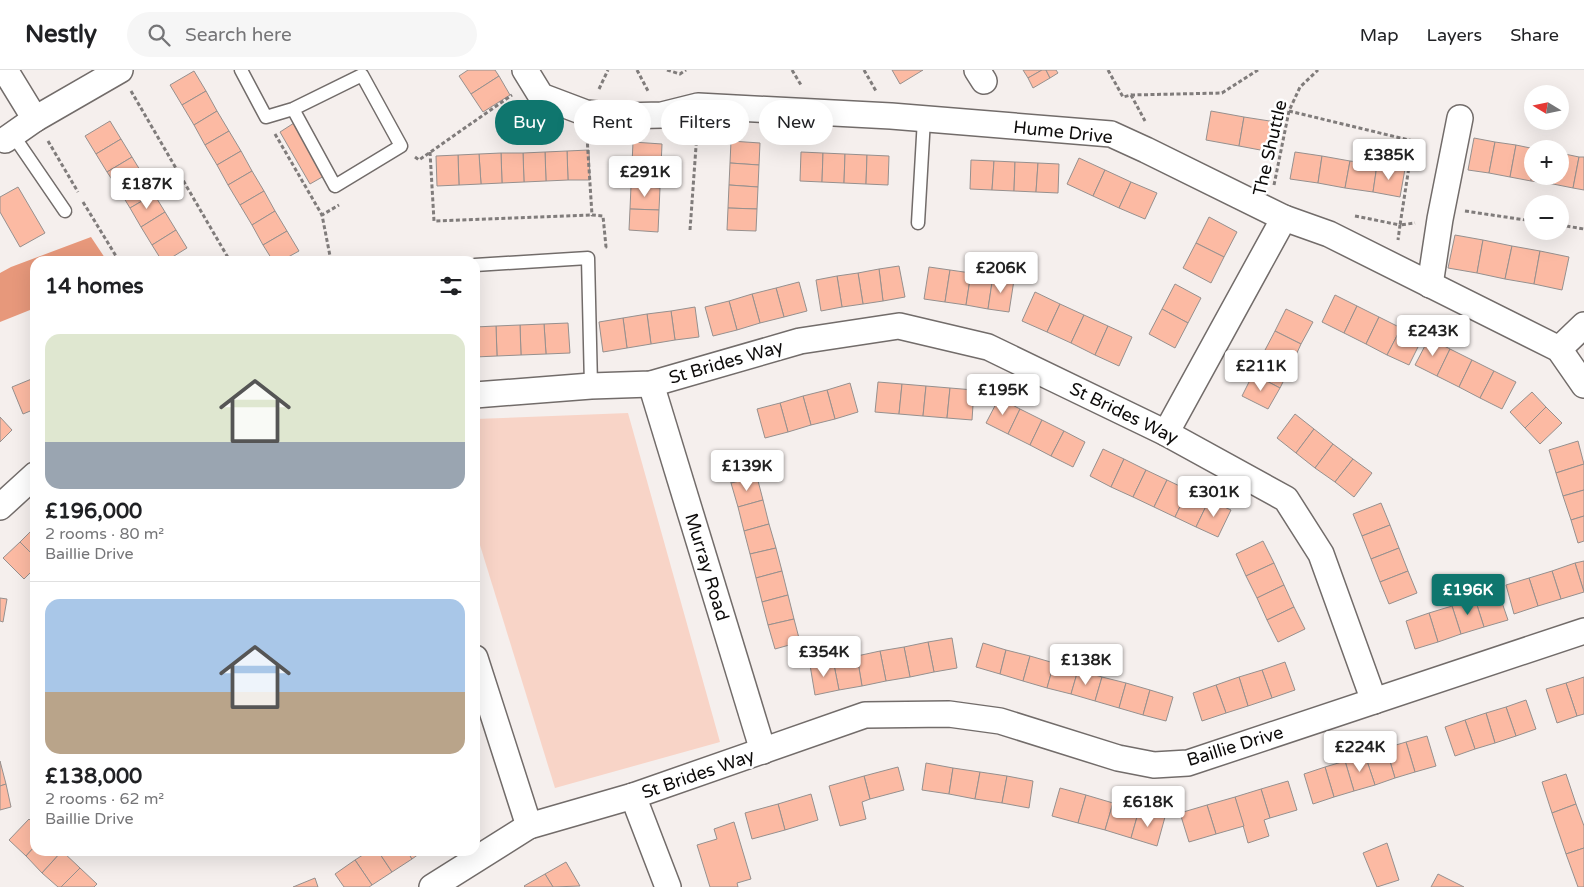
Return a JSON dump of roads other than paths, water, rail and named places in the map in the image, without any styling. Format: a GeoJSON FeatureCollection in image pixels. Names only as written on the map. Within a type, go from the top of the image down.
{"type":"FeatureCollection","features":[{"type":"Feature","properties":{"kind":"street"},"geometry":{"type":"LineString","coordinates":[[5,70],[35,120]]}},
{"type":"Feature","properties":{"kind":"street"},"geometry":{"type":"LineString","coordinates":[[9,137],[120,70]]}},
{"type":"Feature","properties":{"kind":"street","name":"Hume Drive"},"geometry":{"type":"LineString","coordinates":[[528,76],[540,96],[586,113],[620,116],[662,115],[698,106],[924,119],[1111,134],[1277,214],[1328,234],[1559,349],[1584,385]]}},
{"type":"Feature","properties":{"kind":"street"},"geometry":{"type":"LineString","coordinates":[[1430,285],[1440,219],[1460,118]]}},
{"type":"Feature","properties":{"kind":"street"},"geometry":{"type":"LineString","coordinates":[[1166,433],[1277,214]]}},
{"type":"Feature","properties":{"kind":"street"},"geometry":{"type":"LineString","coordinates":[[1559,349],[1584,325]]}},
{"type":"Feature","properties":{"kind":"street","name":"St Brides Way"},"geometry":{"type":"LineString","coordinates":[[480,395],[591,386],[651,384],[800,341],[899,326],[988,347],[1166,433],[1286,499],[1321,554],[1374,701]]}},
{"type":"Feature","properties":{"kind":"street","name":"Murray Road"},"geometry":{"type":"LineString","coordinates":[[651,384],[762,751]]}},
{"type":"Feature","properties":{"kind":"street"},"geometry":{"type":"LineString","coordinates":[[0,507],[30,480]]}},
{"type":"Feature","properties":{"kind":"street","name":"Baillie Drive"},"geometry":{"type":"LineString","coordinates":[[762,751],[865,716],[949,714],[1000,721],[1118,758],[1154,765],[1188,763],[1584,631]]}},
{"type":"Feature","properties":{"kind":"street"},"geometry":{"type":"LineString","coordinates":[[432,887],[529,826],[480,674]]}},
{"type":"Feature","properties":{"kind":"street","name":"St Brides Way"},"geometry":{"type":"LineString","coordinates":[[529,826],[633,796],[762,751]]}},
{"type":"Feature","properties":{"kind":"street"},"geometry":{"type":"LineString","coordinates":[[633,796],[668,887]]}},
{"type":"Feature","properties":{"kind":"lane"},"geometry":{"type":"LineString","coordinates":[[241,70],[266,118],[293,109],[362,75],[401,146],[335,186],[293,109]]}},
{"type":"Feature","properties":{"kind":"lane"},"geometry":{"type":"LineString","coordinates":[[918,223],[924,119]]}},
{"type":"Feature","properties":{"kind":"lane"},"geometry":{"type":"LineString","coordinates":[[9,137],[65,210]]}},
{"type":"Feature","properties":{"kind":"lane"},"geometry":{"type":"LineString","coordinates":[[480,265],[588,258],[591,386]]}}]}
